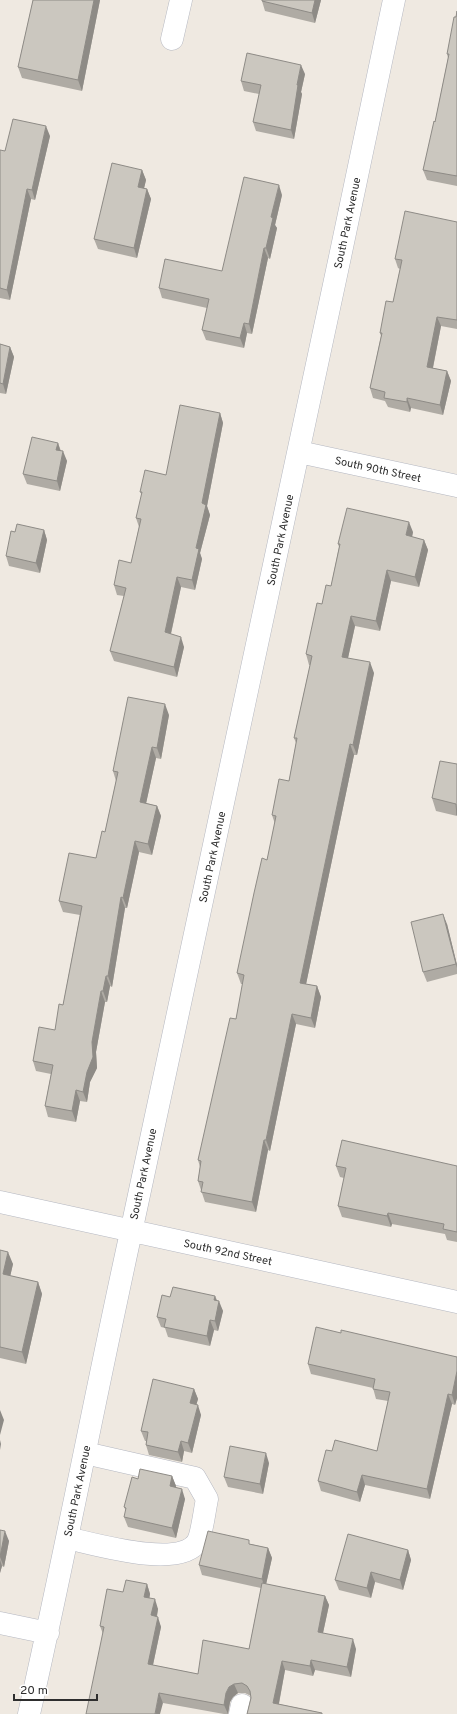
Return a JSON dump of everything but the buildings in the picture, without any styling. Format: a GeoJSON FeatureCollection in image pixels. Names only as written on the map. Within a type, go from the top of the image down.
{"type":"FeatureCollection","features":[{"type":"Feature","properties":{"kind":"street"},"geometry":{"type":"LineString","coordinates":[[172,39],[181,0]]}},
{"type":"Feature","properties":{"kind":"street","name":"South Park Avenue"},"geometry":{"type":"LineString","coordinates":[[29,1714],[48,1633],[131,1230],[299,452],[394,0]]}},
{"type":"Feature","properties":{"kind":"street","name":"South 90th Street"},"geometry":{"type":"LineString","coordinates":[[299,452],[457,486]]}},
{"type":"Feature","properties":{"kind":"street","name":"South 92nd Street"},"geometry":{"type":"LineString","coordinates":[[0,1202],[457,1302]]}},
{"type":"Feature","properties":{"kind":"street"},"geometry":{"type":"LineString","coordinates":[[67,1538],[134,1552],[165,1556],[188,1550],[198,1540],[207,1499],[195,1478],[85,1454]]}},
{"type":"Feature","properties":{"kind":"street"},"geometry":{"type":"LineString","coordinates":[[0,1622],[48,1633]]}}]}
